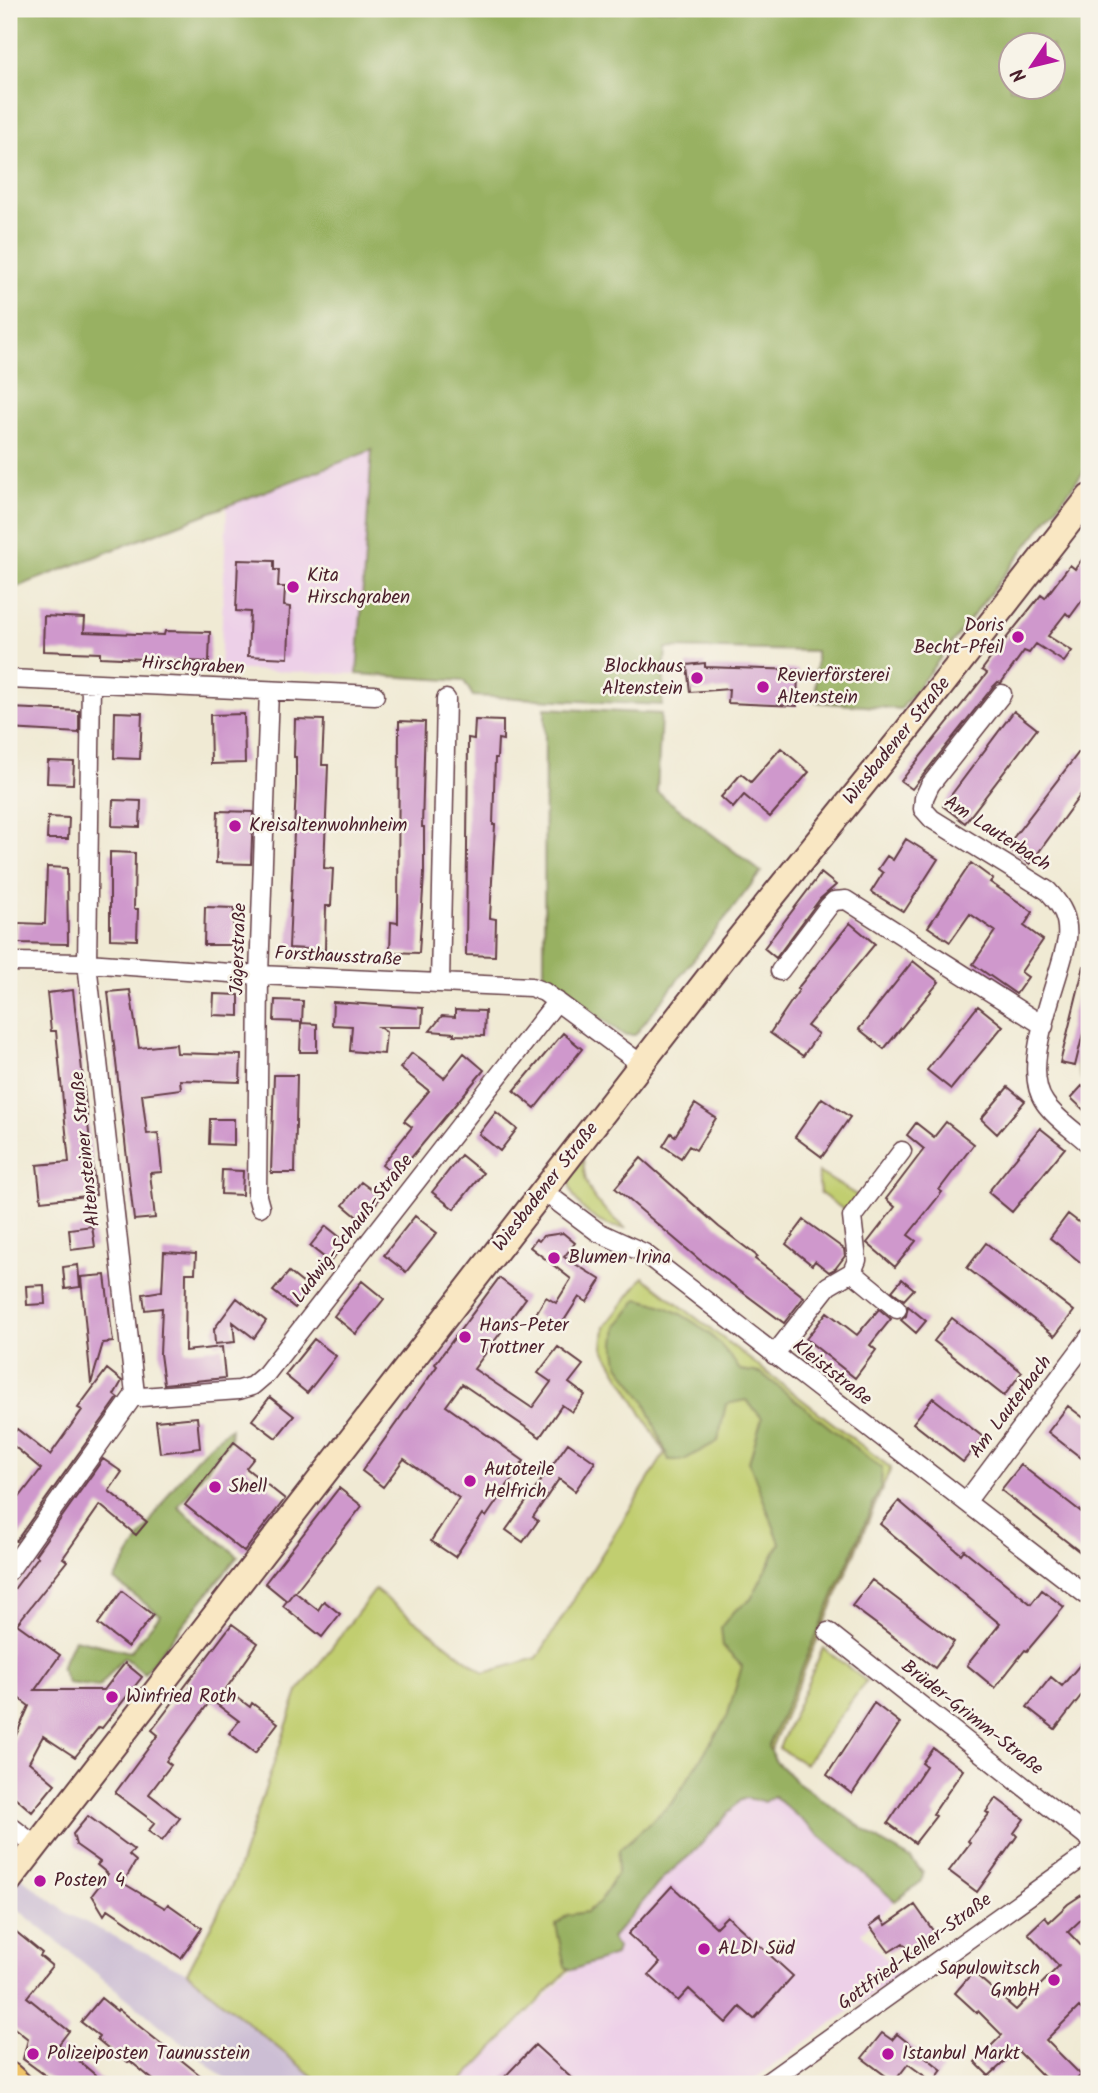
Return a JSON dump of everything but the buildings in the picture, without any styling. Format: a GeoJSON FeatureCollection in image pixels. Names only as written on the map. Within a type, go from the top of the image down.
{"type":"FeatureCollection","features":[{"type":"Feature","properties":{"kind":"main road","name":"Wiesbadener Straße"},"geometry":{"type":"LineString","coordinates":[[9,1881],[641,1064],[1089,497]]}},
{"type":"Feature","properties":{"kind":"main road"},"geometry":{"type":"LineString","coordinates":[[9,2066],[18,2084]]}},
{"type":"Feature","properties":{"kind":"main road"},"geometry":{"type":"LineString","coordinates":[[9,2078],[18,2084]]}},
{"type":"Feature","properties":{"kind":"street","name":"Hirschgraben"},"geometry":{"type":"LineString","coordinates":[[9,678],[375,695]]}},
{"type":"Feature","properties":{"kind":"street","name":"Altensteiner Straße"},"geometry":{"type":"LineString","coordinates":[[91,683],[87,963],[135,1394]]}},
{"type":"Feature","properties":{"kind":"street","name":"Jägerstraße"},"geometry":{"type":"LineString","coordinates":[[260,1207],[257,1184],[259,975],[269,691]]}},
{"type":"Feature","properties":{"kind":"street","name":"Am Lauterbach"},"geometry":{"type":"LineString","coordinates":[[1002,694],[930,785],[922,804],[932,819],[1048,891],[1062,908],[1068,929],[1067,939],[1044,1026],[1036,1069],[1038,1089],[1052,1110],[1089,1144]]}},
{"type":"Feature","properties":{"kind":"street"},"geometry":{"type":"LineString","coordinates":[[440,983],[446,699]]}},
{"type":"Feature","properties":{"kind":"street"},"geometry":{"type":"LineString","coordinates":[[780,971],[829,906],[834,901],[846,900],[1044,1026]]}},
{"type":"Feature","properties":{"kind":"street","name":"Forsthausstraße"},"geometry":{"type":"LineString","coordinates":[[9,962],[87,963],[259,975],[531,987],[557,1001],[641,1064]]}},
{"type":"Feature","properties":{"kind":"street","name":"Ludwig-Schauß-Straße"},"geometry":{"type":"LineString","coordinates":[[135,1394],[141,1397],[239,1390],[252,1386],[266,1374],[557,1001]]}},
{"type":"Feature","properties":{"kind":"street"},"geometry":{"type":"LineString","coordinates":[[774,1355],[828,1286],[852,1272],[857,1260],[852,1217],[902,1151]]}},
{"type":"Feature","properties":{"kind":"street","name":"Kleiststraße"},"geometry":{"type":"LineString","coordinates":[[543,1191],[598,1232],[643,1253],[1089,1597]]}},
{"type":"Feature","properties":{"kind":"street"},"geometry":{"type":"LineString","coordinates":[[852,1272],[897,1309]]}},
{"type":"Feature","properties":{"kind":"street","name":"Am Lauterbach"},"geometry":{"type":"LineString","coordinates":[[966,1502],[1089,1338]]}},
{"type":"Feature","properties":{"kind":"street"},"geometry":{"type":"LineString","coordinates":[[9,1571],[135,1394]]}},
{"type":"Feature","properties":{"kind":"street","name":"Brüder-Grimm-Straße"},"geometry":{"type":"LineString","coordinates":[[828,1632],[1089,1838]]}},
{"type":"Feature","properties":{"kind":"street"},"geometry":{"type":"LineString","coordinates":[[9,1825],[36,1846]]}},
{"type":"Feature","properties":{"kind":"street","name":"Gottfried-Keller-Straße"},"geometry":{"type":"LineString","coordinates":[[765,2084],[1089,1853]]}},
{"type":"Feature","properties":{"kind":"shaded area","name":"Kita Hirschgraben"},"geometry":{"type":"Polygon","coordinates":[[[372,450],[357,674],[220,669],[227,505],[372,450]]]}},
{"type":"Feature","properties":{"kind":"shaded area"},"geometry":{"type":"Polygon","coordinates":[[[773,1796],[895,1901],[861,1933],[901,1974],[747,2084],[460,2084],[572,1970],[611,1939],[664,1877],[696,1850],[739,1801],[746,1798],[757,1802],[773,1796]]]}},
{"type":"Feature","properties":{"kind":"shaded area"},"geometry":{"type":"Polygon","coordinates":[[[9,1868],[67,1913],[187,1973],[322,2084],[232,2084],[10,1903],[15,1895],[9,1889],[9,1868]]]}},
{"type":"Feature","properties":{"kind":"green space"},"geometry":{"type":"Polygon","coordinates":[[[9,9],[1089,9],[1089,465],[901,709],[816,702],[816,651],[666,648],[662,705],[473,696],[464,681],[357,674],[372,450],[9,590],[9,9]]]}},
{"type":"Feature","properties":{"kind":"green space"},"geometry":{"type":"Polygon","coordinates":[[[545,708],[661,714],[657,792],[761,872],[635,1035],[624,1035],[544,977],[545,708]]]}},
{"type":"Feature","properties":{"kind":"green space"},"geometry":{"type":"Polygon","coordinates":[[[1089,1009],[1089,1089],[1078,1071],[1077,1061],[1089,1009]]]}},
{"type":"Feature","properties":{"kind":"green space"},"geometry":{"type":"Polygon","coordinates":[[[583,1159],[590,1191],[601,1206],[625,1228],[605,1224],[596,1219],[575,1197],[569,1177],[583,1159]]]}},
{"type":"Feature","properties":{"kind":"green space"},"geometry":{"type":"Polygon","coordinates":[[[818,1172],[858,1196],[847,1212],[820,1193],[818,1172]]]}},
{"type":"Feature","properties":{"kind":"green space"},"geometry":{"type":"Polygon","coordinates":[[[643,1277],[891,1468],[766,1760],[750,1780],[459,2084],[322,2084],[187,1973],[234,1881],[298,1692],[375,1590],[484,1673],[537,1658],[665,1453],[603,1348],[605,1327],[643,1277]]]}},
{"type":"Feature","properties":{"kind":"green space"},"geometry":{"type":"Polygon","coordinates":[[[638,1299],[669,1308],[696,1324],[720,1345],[740,1370],[761,1373],[882,1469],[881,1486],[768,1747],[776,1762],[796,1781],[883,1843],[911,1859],[923,1873],[922,1881],[895,1901],[774,1796],[765,1802],[746,1798],[739,1801],[696,1850],[664,1877],[612,1938],[617,1948],[615,1955],[572,1970],[565,1967],[556,1925],[567,1915],[587,1912],[599,1903],[617,1873],[619,1850],[673,1802],[727,1717],[742,1666],[723,1647],[721,1627],[733,1612],[751,1599],[780,1543],[749,1462],[762,1418],[746,1400],[726,1404],[718,1441],[684,1460],[669,1460],[645,1402],[618,1363],[615,1343],[617,1326],[638,1299]]]}},
{"type":"Feature","properties":{"kind":"green space"},"geometry":{"type":"Polygon","coordinates":[[[231,1428],[230,1439],[178,1507],[238,1556],[144,1673],[124,1657],[99,1687],[68,1683],[61,1668],[74,1639],[130,1652],[160,1615],[114,1580],[180,1478],[213,1442],[231,1428]]]}},
{"type":"Feature","properties":{"kind":"green space"},"geometry":{"type":"Polygon","coordinates":[[[823,1648],[866,1681],[805,1764],[779,1748],[823,1648]]]}},
{"type":"Feature","properties":{"kind":"place","name":"Kita Hirschgraben"},"geometry":{"type":"Point","coordinates":[293,587]}},
{"type":"Feature","properties":{"kind":"place","name":"Doris Becht-Pfeil"},"geometry":{"type":"Point","coordinates":[1018,637]}},
{"type":"Feature","properties":{"kind":"place","name":"Blockhaus Altenstein"},"geometry":{"type":"Point","coordinates":[697,678]}},
{"type":"Feature","properties":{"kind":"place","name":"Revierförsterei Altenstein"},"geometry":{"type":"Point","coordinates":[763,687]}},
{"type":"Feature","properties":{"kind":"place","name":"Kreisaltenwohnheim"},"geometry":{"type":"Point","coordinates":[235,826]}},
{"type":"Feature","properties":{"kind":"place","name":"Blumen Irina"},"geometry":{"type":"Point","coordinates":[554,1258]}},
{"type":"Feature","properties":{"kind":"place","name":"Hans-Peter Trottner"},"geometry":{"type":"Point","coordinates":[465,1337]}},
{"type":"Feature","properties":{"kind":"place","name":"Autoteile Helfrich"},"geometry":{"type":"Point","coordinates":[470,1481]}},
{"type":"Feature","properties":{"kind":"place","name":"Shell"},"geometry":{"type":"Point","coordinates":[215,1487]}},
{"type":"Feature","properties":{"kind":"place","name":"Winfried Roth"},"geometry":{"type":"Point","coordinates":[112,1697]}},
{"type":"Feature","properties":{"kind":"place","name":"Posten 4"},"geometry":{"type":"Point","coordinates":[40,1881]}},
{"type":"Feature","properties":{"kind":"place","name":"ALDI Süd"},"geometry":{"type":"Point","coordinates":[704,1949]}},
{"type":"Feature","properties":{"kind":"place","name":"Sapulowitsch GmbH"},"geometry":{"type":"Point","coordinates":[1054,1980]}},
{"type":"Feature","properties":{"kind":"place","name":"Polizeiposten Taunusstein"},"geometry":{"type":"Point","coordinates":[33,2054]}},
{"type":"Feature","properties":{"kind":"place","name":"Istanbul Markt"},"geometry":{"type":"Point","coordinates":[888,2054]}}]}
